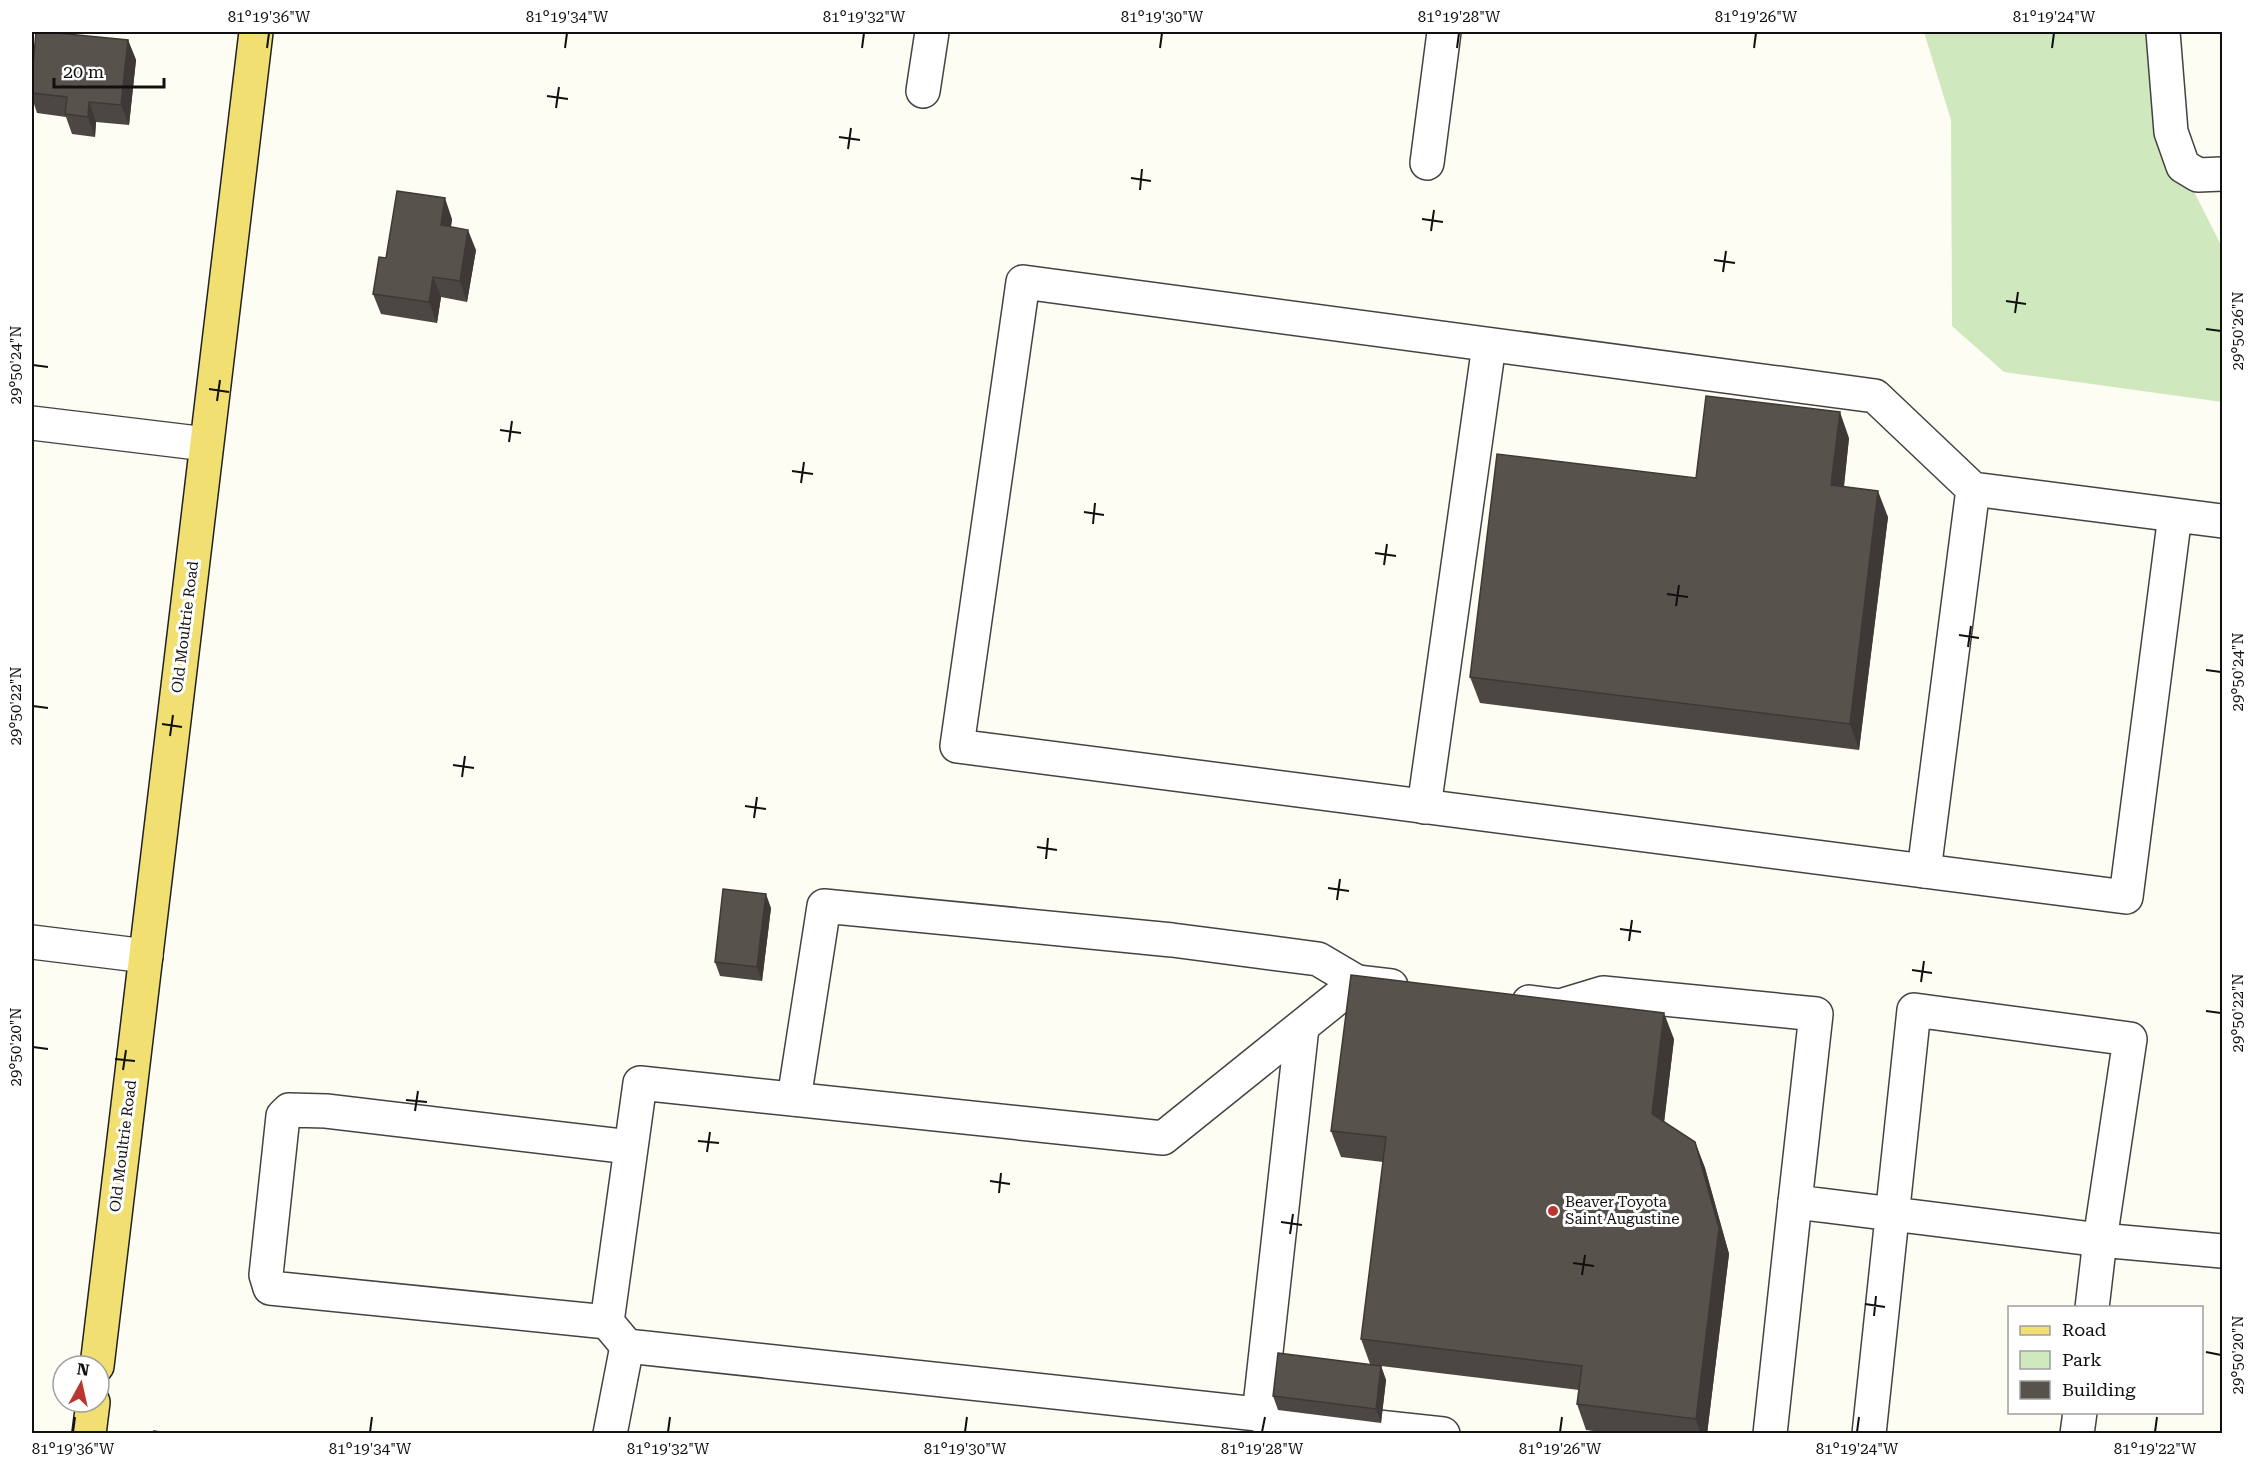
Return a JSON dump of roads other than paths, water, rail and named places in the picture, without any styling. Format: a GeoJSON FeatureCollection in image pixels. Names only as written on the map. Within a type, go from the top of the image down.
{"type":"FeatureCollection","features":[{"type":"Feature","properties":{"kind":"main road","name":"Old Moultrie Road"},"geometry":{"type":"LineString","coordinates":[[99,1354],[255,32]]}},
{"type":"Feature","properties":{"kind":"main road"},"geometry":{"type":"LineString","coordinates":[[89,1434],[92,1414]]}},
{"type":"Feature","properties":{"kind":"street"},"geometry":{"type":"LineString","coordinates":[[923,91],[932,32]]}},
{"type":"Feature","properties":{"kind":"street"},"geometry":{"type":"LineString","coordinates":[[1427,163],[1444,32]]}},
{"type":"Feature","properties":{"kind":"street"},"geometry":{"type":"LineString","coordinates":[[2163,32],[2171,132],[2183,166],[2198,175],[2223,174]]}},
{"type":"Feature","properties":{"kind":"street"},"geometry":{"type":"LineString","coordinates":[[2175,515],[2126,897],[957,746],[1023,282],[1875,396],[1973,489],[2223,520]]}},
{"type":"Feature","properties":{"kind":"street"},"geometry":{"type":"LineString","coordinates":[[1424,807],[1489,345]]}},
{"type":"Feature","properties":{"kind":"street"},"geometry":{"type":"LineString","coordinates":[[32,423],[206,444]]}},
{"type":"Feature","properties":{"kind":"street"},"geometry":{"type":"LineString","coordinates":[[1924,871],[1973,489]]}},
{"type":"Feature","properties":{"kind":"street"},"geometry":{"type":"LineString","coordinates":[[794,1099],[824,906],[1172,940],[1318,959],[1358,982],[1425,990]]}},
{"type":"Feature","properties":{"kind":"street"},"geometry":{"type":"LineString","coordinates":[[32,942],[146,956]]}},
{"type":"Feature","properties":{"kind":"street"},"geometry":{"type":"LineString","coordinates":[[610,1434],[630,1148],[640,1083],[1163,1138],[1358,982]]}},
{"type":"Feature","properties":{"kind":"street"},"geometry":{"type":"LineString","coordinates":[[1504,999],[1560,1006],[1603,993],[1816,1014],[1770,1434]]}},
{"type":"Feature","properties":{"kind":"street"},"geometry":{"type":"LineString","coordinates":[[1869,1434],[1914,1010],[2130,1039],[2092,1306]]}},
{"type":"Feature","properties":{"kind":"street"},"geometry":{"type":"LineString","coordinates":[[1259,1415],[1302,1027]]}},
{"type":"Feature","properties":{"kind":"street"},"geometry":{"type":"LineString","coordinates":[[630,1148],[326,1112],[289,1110],[283,1116],[266,1275],[270,1288],[1259,1415],[1443,1434]]}},
{"type":"Feature","properties":{"kind":"street"},"geometry":{"type":"LineString","coordinates":[[1795,1202],[2100,1240],[2223,1251]]}},
{"type":"Feature","properties":{"kind":"street"},"geometry":{"type":"LineString","coordinates":[[2077,1434],[2080,1414]]}},
{"type":"Feature","properties":{"kind":"place","name":"Beaver Toyota Saint Augustine"},"geometry":{"type":"Point","coordinates":[1553,1211]}}]}
